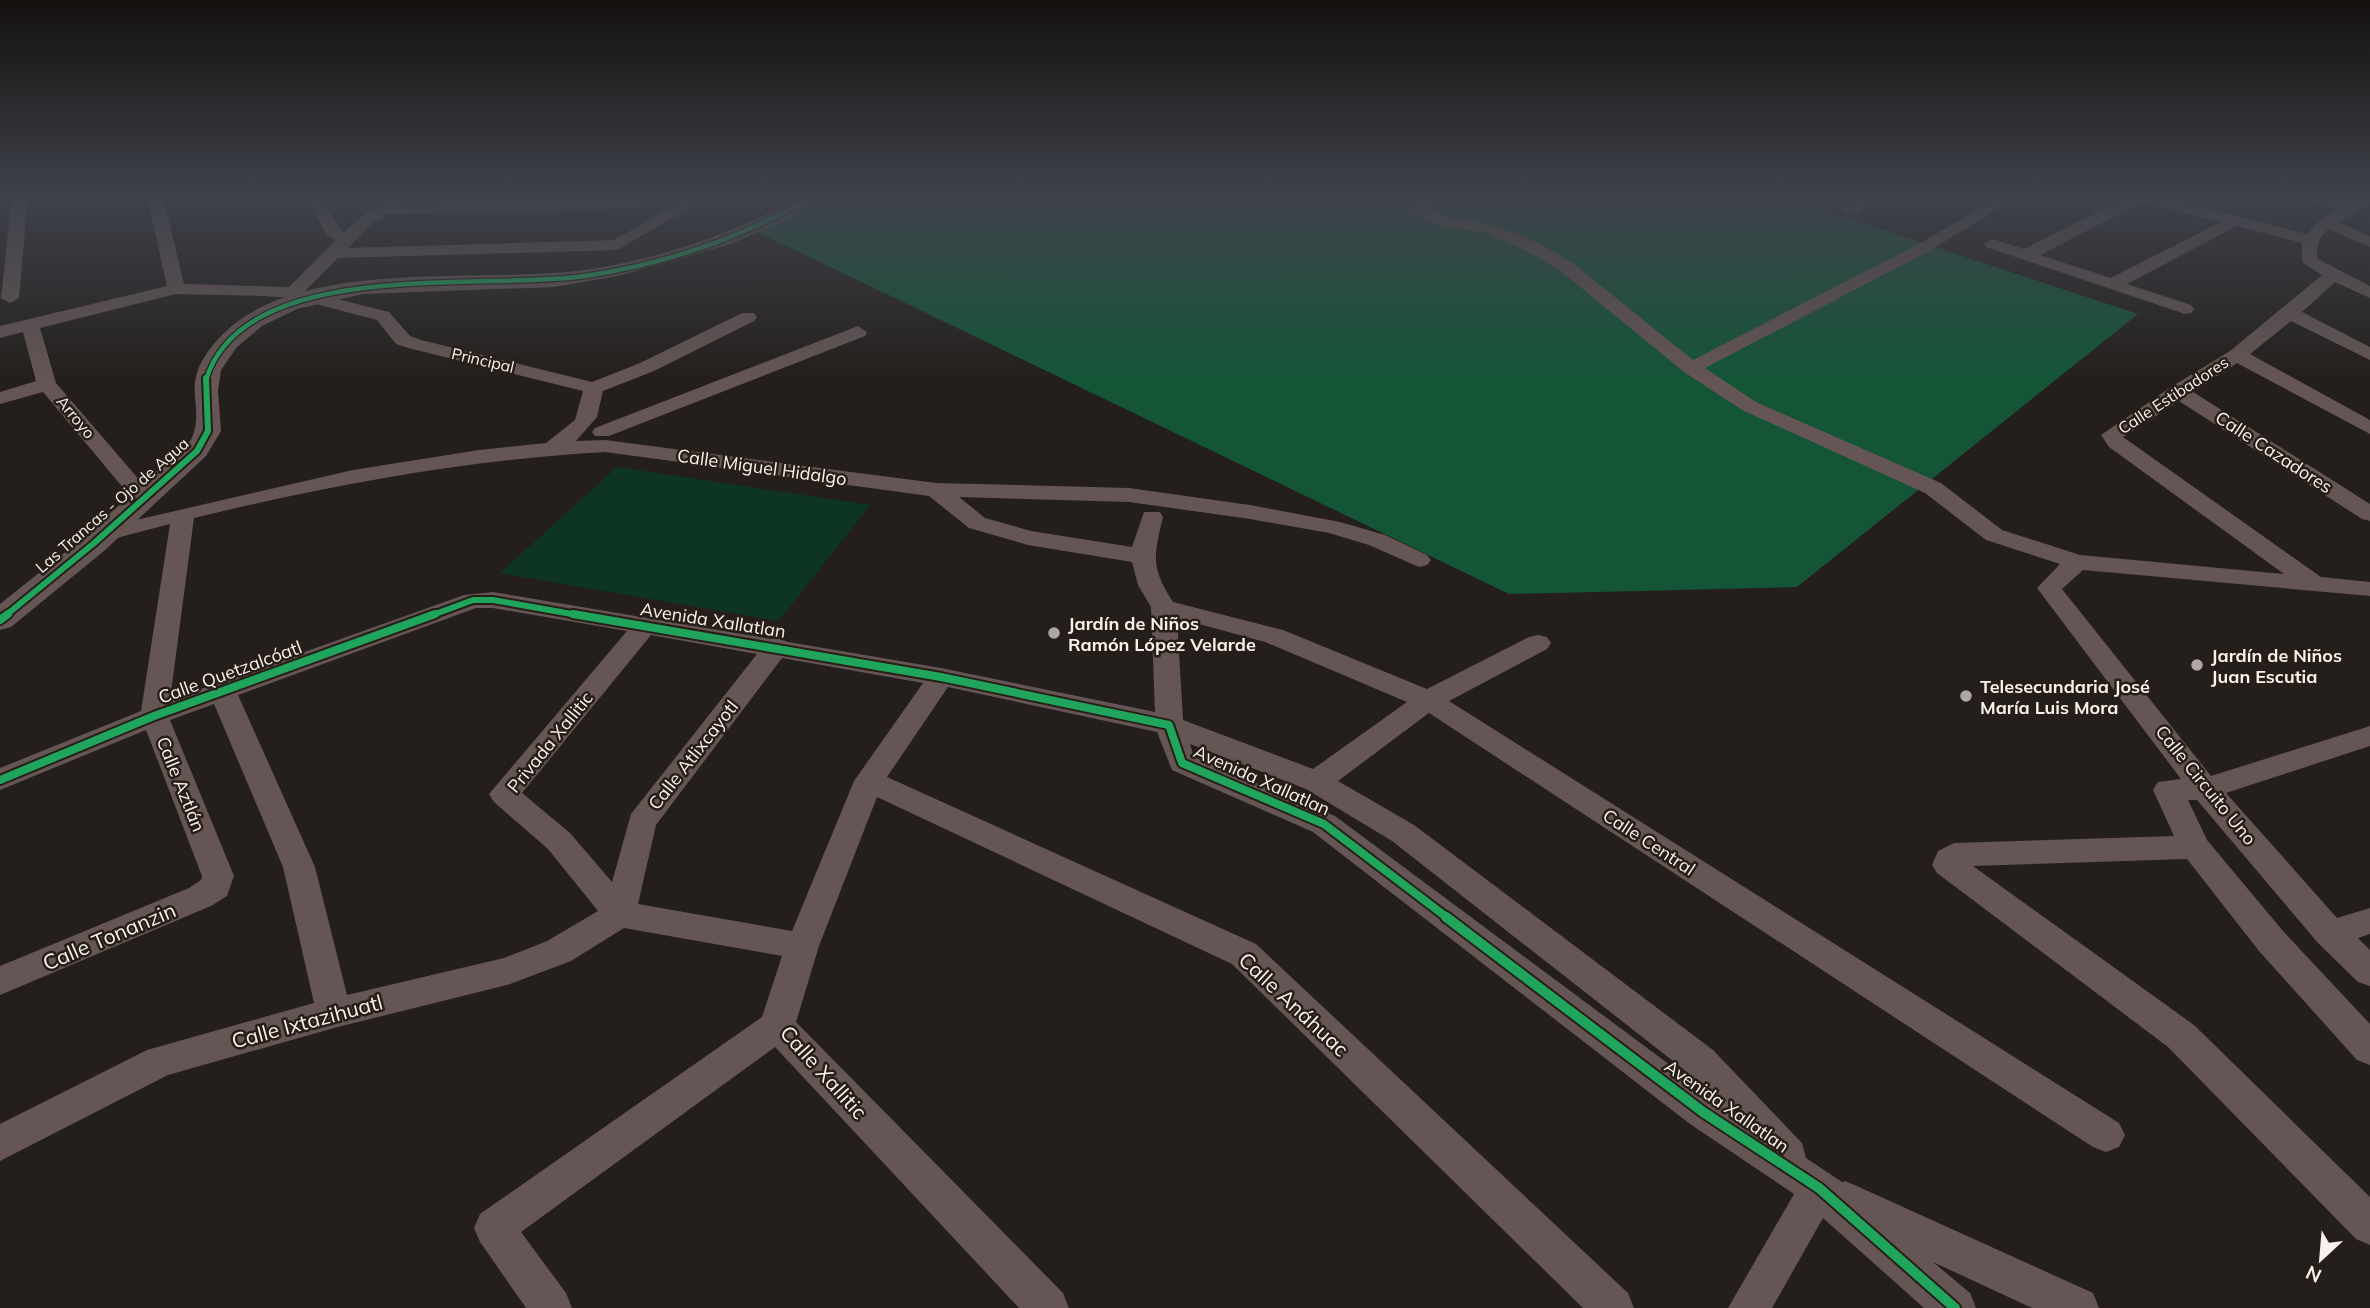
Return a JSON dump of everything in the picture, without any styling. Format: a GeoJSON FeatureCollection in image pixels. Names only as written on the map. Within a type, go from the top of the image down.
{"type":"FeatureCollection","features":[{"type":"Feature","properties":{"kind":"street"},"geometry":{"type":"LineString","coordinates":[[7,285],[11,257]]}},
{"type":"Feature","properties":{"kind":"street"},"geometry":{"type":"LineString","coordinates":[[169,257],[176,289]]}},
{"type":"Feature","properties":{"kind":"street"},"geometry":{"type":"LineString","coordinates":[[301,295],[329,257]]}},
{"type":"Feature","properties":{"kind":"street","name":"Las Trancas - Ojo de Agua"},"geometry":{"type":"LineString","coordinates":[[0,620],[105,534],[205,441],[208,425],[204,387],[220,349],[253,322],[301,295],[358,286],[553,280],[603,274],[659,257]]}},
{"type":"Feature","properties":{"kind":"street"},"geometry":{"type":"LineString","coordinates":[[1550,257],[1568,268],[1691,368],[1749,406],[1933,488],[1994,535],[2077,562],[2370,589]]}},
{"type":"Feature","properties":{"kind":"street"},"geometry":{"type":"LineString","coordinates":[[1691,368],[1907,257]]}},
{"type":"Feature","properties":{"kind":"street"},"geometry":{"type":"LineString","coordinates":[[2027,257],[2185,309]]}},
{"type":"Feature","properties":{"kind":"street"},"geometry":{"type":"LineString","coordinates":[[2112,285],[2166,257]]}},
{"type":"Feature","properties":{"kind":"street"},"geometry":{"type":"LineString","coordinates":[[2308,257],[2310,262],[2332,275],[2370,293]]}},
{"type":"Feature","properties":{"kind":"street","name":"Calle Estibadores"},"geometry":{"type":"LineString","coordinates":[[2314,584],[2116,443],[2111,435],[2237,355],[2332,275]]}},
{"type":"Feature","properties":{"kind":"street","name":"Principal"},"geometry":{"type":"LineString","coordinates":[[0,332],[176,289],[301,295],[383,316],[403,340],[415,344],[594,388]]}},
{"type":"Feature","properties":{"kind":"street"},"geometry":{"type":"LineString","coordinates":[[2290,313],[2370,354]]}},
{"type":"Feature","properties":{"kind":"street"},"geometry":{"type":"LineString","coordinates":[[599,431],[594,388],[646,367],[748,317]]}},
{"type":"Feature","properties":{"kind":"street","name":"Arroyo"},"geometry":{"type":"LineString","coordinates":[[30,326],[47,384],[143,497]]}},
{"type":"Feature","properties":{"kind":"street"},"geometry":{"type":"LineString","coordinates":[[554,447],[575,433],[599,431],[858,332]]}},
{"type":"Feature","properties":{"kind":"street"},"geometry":{"type":"LineString","coordinates":[[2237,355],[2370,428]]}},
{"type":"Feature","properties":{"kind":"street"},"geometry":{"type":"LineString","coordinates":[[0,398],[47,384]]}},
{"type":"Feature","properties":{"kind":"street","name":"Calle Cazadores"},"geometry":{"type":"LineString","coordinates":[[2178,391],[2370,514]]}},
{"type":"Feature","properties":{"kind":"street","name":"Calle Miguel Hidalgo"},"geometry":{"type":"LineString","coordinates":[[105,534],[218,504],[437,462],[554,447],[599,431],[936,490],[1129,495],[1250,512],[1332,527],[1377,540],[1419,560]]}},
{"type":"Feature","properties":{"kind":"street"},"geometry":{"type":"LineString","coordinates":[[936,490],[977,523],[1028,538],[1142,556]]}},
{"type":"Feature","properties":{"kind":"street","name":"Calle Aztlán"},"geometry":{"type":"LineString","coordinates":[[183,514],[154,716],[218,876],[216,887]]}},
{"type":"Feature","properties":{"kind":"street"},"geometry":{"type":"LineString","coordinates":[[1152,517],[1142,556],[1150,585],[1164,607],[1169,725],[1316,782],[1403,833],[1700,1061],[1819,1188],[2078,1308]]}},
{"type":"Feature","properties":{"kind":"street","name":"Calle Circuito Uno"},"geometry":{"type":"LineString","coordinates":[[2077,562],[2049,588],[2206,789],[2330,934],[2370,972]]}},
{"type":"Feature","properties":{"kind":"street","name":"Calle Quetzalcóatl"},"geometry":{"type":"LineString","coordinates":[[0,780],[154,716],[473,600]]}},
{"type":"Feature","properties":{"kind":"street","name":"Avenida Xallatlan"},"geometry":{"type":"LineString","coordinates":[[473,600],[493,600],[777,646],[1169,725],[1182,763],[1324,824],[1703,1112],[1819,1188],[1955,1308]]}},
{"type":"Feature","properties":{"kind":"street","name":"Calle Central"},"geometry":{"type":"LineString","coordinates":[[1164,607],[1274,636],[1428,700],[2106,1135]]}},
{"type":"Feature","properties":{"kind":"street","name":"Privada Xallitic"},"geometry":{"type":"LineString","coordinates":[[620,914],[559,841],[504,794],[645,626]]}},
{"type":"Feature","properties":{"kind":"street"},"geometry":{"type":"LineString","coordinates":[[1316,782],[1428,700],[1538,643]]}},
{"type":"Feature","properties":{"kind":"street","name":"Calle Atlixcayotl"},"geometry":{"type":"LineString","coordinates":[[620,914],[642,822],[777,646]]}},
{"type":"Feature","properties":{"kind":"street","name":"Calle Xallitic"},"geometry":{"type":"LineString","coordinates":[[941,677],[869,781],[802,946],[777,1026],[1048,1308]]}},
{"type":"Feature","properties":{"kind":"street"},"geometry":{"type":"LineString","coordinates":[[222,691],[299,867],[334,1013]]}},
{"type":"Feature","properties":{"kind":"street"},"geometry":{"type":"LineString","coordinates":[[2370,736],[2206,789],[2168,790],[2195,847],[2271,941],[2370,1049]]}},
{"type":"Feature","properties":{"kind":"street","name":"Calle Anáhuac"},"geometry":{"type":"LineString","coordinates":[[869,781],[1244,954],[1613,1308]]}},
{"type":"Feature","properties":{"kind":"street"},"geometry":{"type":"LineString","coordinates":[[1324,824],[1359,807]]}},
{"type":"Feature","properties":{"kind":"street"},"geometry":{"type":"LineString","coordinates":[[2195,847],[1954,855],[1949,859],[1948,865],[2181,1036],[2370,1225]]}},
{"type":"Feature","properties":{"kind":"street","name":"Calle Tonanzin"},"geometry":{"type":"LineString","coordinates":[[0,981],[200,897],[216,887]]}},
{"type":"Feature","properties":{"kind":"street"},"geometry":{"type":"LineString","coordinates":[[620,914],[802,946]]}},
{"type":"Feature","properties":{"kind":"street","name":"Calle Ixtazihuatl"},"geometry":{"type":"LineString","coordinates":[[0,1143],[160,1061],[334,1013],[508,971],[559,951],[620,914]]}},
{"type":"Feature","properties":{"kind":"street"},"geometry":{"type":"LineString","coordinates":[[2330,934],[2370,921]]}},
{"type":"Feature","properties":{"kind":"street"},"geometry":{"type":"LineString","coordinates":[[539,1304],[494,1228],[777,1026]]}},
{"type":"Feature","properties":{"kind":"street"},"geometry":{"type":"LineString","coordinates":[[1749,1308],[1819,1188]]}},
{"type":"Feature","properties":{"kind":"green space"},"geometry":{"type":"Polygon","coordinates":[[[810,257],[1965,257],[2138,314],[1797,587],[1509,594],[810,257]]]}},
{"type":"Feature","properties":{"kind":"green space"},"geometry":{"type":"Polygon","coordinates":[[[617,467],[870,505],[779,621],[500,573],[617,467]]]}},
{"type":"Feature","properties":{"kind":"cycle path"},"geometry":{"type":"LineString","coordinates":[[0,620],[67,567],[197,451],[208,431],[205,391],[209,370],[228,342],[254,321],[289,305],[326,294],[363,288],[401,284],[554,280],[618,270],[671,257]]}},
{"type":"Feature","properties":{"kind":"cycle path"},"geometry":{"type":"LineString","coordinates":[[0,780],[154,716],[473,600],[493,600],[941,677],[1169,725],[1182,763],[1324,824],[1703,1112],[1819,1188],[1955,1308]]}},
{"type":"Feature","properties":{"kind":"place","name":"Jardín de Niños Ramón López Velarde"},"geometry":{"type":"Point","coordinates":[1054,633]}},
{"type":"Feature","properties":{"kind":"place","name":"Jardín de Niños Juan Escutia"},"geometry":{"type":"Point","coordinates":[2197,665]}},
{"type":"Feature","properties":{"kind":"place","name":"Telesecundaria José María Luis Mora"},"geometry":{"type":"Point","coordinates":[1966,696]}}]}
